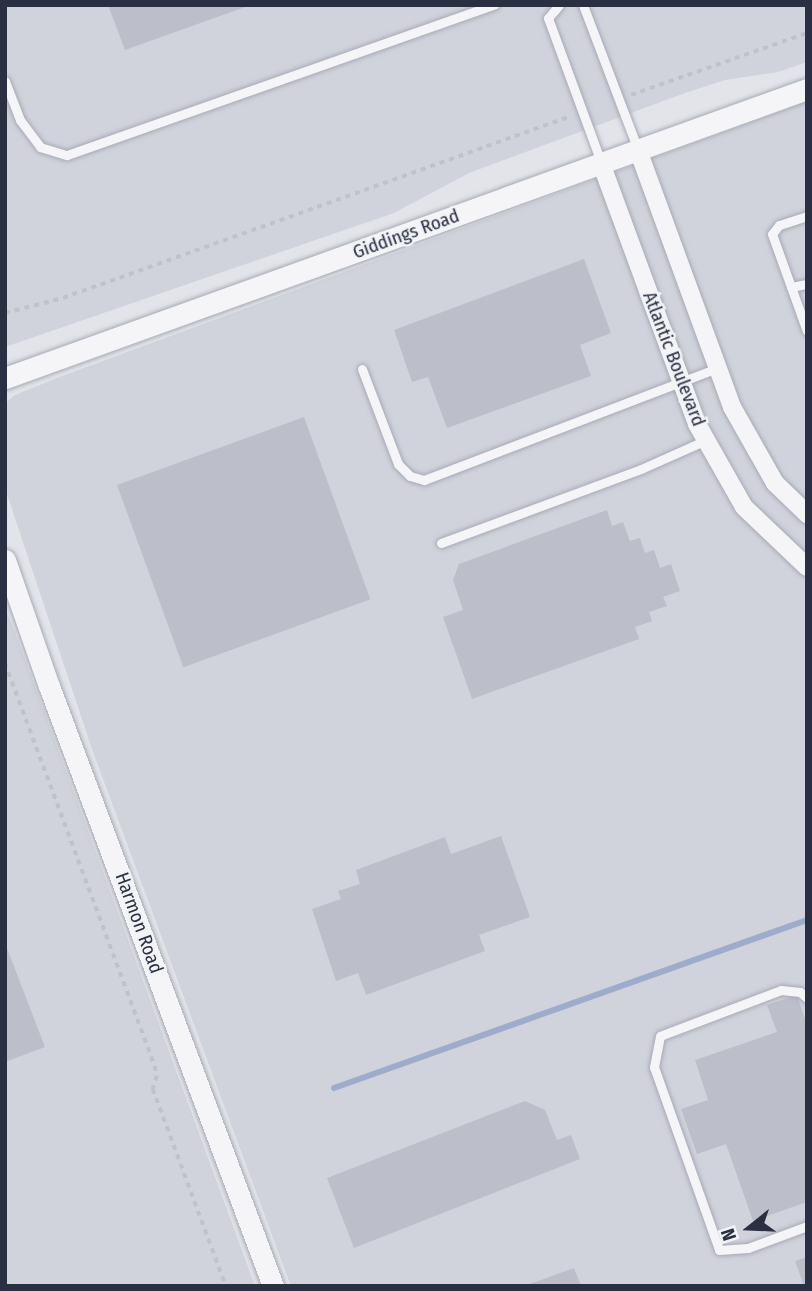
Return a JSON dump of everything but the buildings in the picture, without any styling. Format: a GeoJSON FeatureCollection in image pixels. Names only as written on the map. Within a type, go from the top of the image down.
{"type":"FeatureCollection","features":[{"type":"Feature","properties":{"kind":"street","name":"Giddings Road"},"geometry":{"type":"LineString","coordinates":[[5,378],[807,89]]}},
{"type":"Feature","properties":{"kind":"street","name":"Atlantic Boulevard"},"geometry":{"type":"LineString","coordinates":[[638,150],[732,407],[775,483],[807,514]]}},
{"type":"Feature","properties":{"kind":"street","name":"Atlantic Boulevard"},"geometry":{"type":"LineString","coordinates":[[601,163],[681,380],[706,440],[744,507],[807,568]]}},
{"type":"Feature","properties":{"kind":"street","name":"Harmon Road"},"geometry":{"type":"LineString","coordinates":[[5,560],[48,686],[273,1286]]}},
{"type":"Feature","properties":{"kind":"lane"},"geometry":{"type":"LineString","coordinates":[[5,81],[20,120],[40,146],[67,155],[494,5]]}},
{"type":"Feature","properties":{"kind":"lane"},"geometry":{"type":"LineString","coordinates":[[559,5],[548,18],[601,163]]}},
{"type":"Feature","properties":{"kind":"lane"},"geometry":{"type":"LineString","coordinates":[[583,5],[638,150]]}},
{"type":"Feature","properties":{"kind":"lane"},"geometry":{"type":"LineString","coordinates":[[807,216],[779,225],[772,234],[807,331]]}},
{"type":"Feature","properties":{"kind":"lane"},"geometry":{"type":"LineString","coordinates":[[791,287],[807,284]]}},
{"type":"Feature","properties":{"kind":"lane"},"geometry":{"type":"LineString","coordinates":[[362,369],[398,464],[410,476],[424,480],[718,368]]}},
{"type":"Feature","properties":{"kind":"lane"},"geometry":{"type":"LineString","coordinates":[[441,543],[641,469],[706,440]]}},
{"type":"Feature","properties":{"kind":"lane"},"geometry":{"type":"LineString","coordinates":[[807,998],[800,992],[782,990],[660,1036],[654,1067],[719,1250],[748,1248],[807,1226]]}},
{"type":"Feature","properties":{"kind":"path"},"geometry":{"type":"LineString","coordinates":[[619,99],[807,33]]}},
{"type":"Feature","properties":{"kind":"path"},"geometry":{"type":"LineString","coordinates":[[5,313],[75,294],[583,112]]}},
{"type":"Feature","properties":{"kind":"path"},"geometry":{"type":"LineString","coordinates":[[5,663],[155,1066],[157,1076],[153,1089],[226,1286]]}},
{"type":"Feature","properties":{"kind":"shaded area"},"geometry":{"type":"Polygon","coordinates":[[[5,5],[807,5],[807,62],[778,72],[725,80],[685,93],[469,173],[394,213],[5,347],[5,5]]]}},
{"type":"Feature","properties":{"kind":"shaded area"},"geometry":{"type":"Polygon","coordinates":[[[807,101],[807,1286],[291,1286],[93,752],[5,488],[5,403],[15,395],[57,378],[807,101]]]}},
{"type":"Feature","properties":{"kind":"shaded area"},"geometry":{"type":"Polygon","coordinates":[[[5,608],[15,632],[255,1286],[5,1286],[5,608]]]}},
{"type":"Feature","properties":{"kind":"waterway"},"geometry":{"type":"LineString","coordinates":[[334,1088],[807,920]]}}]}
